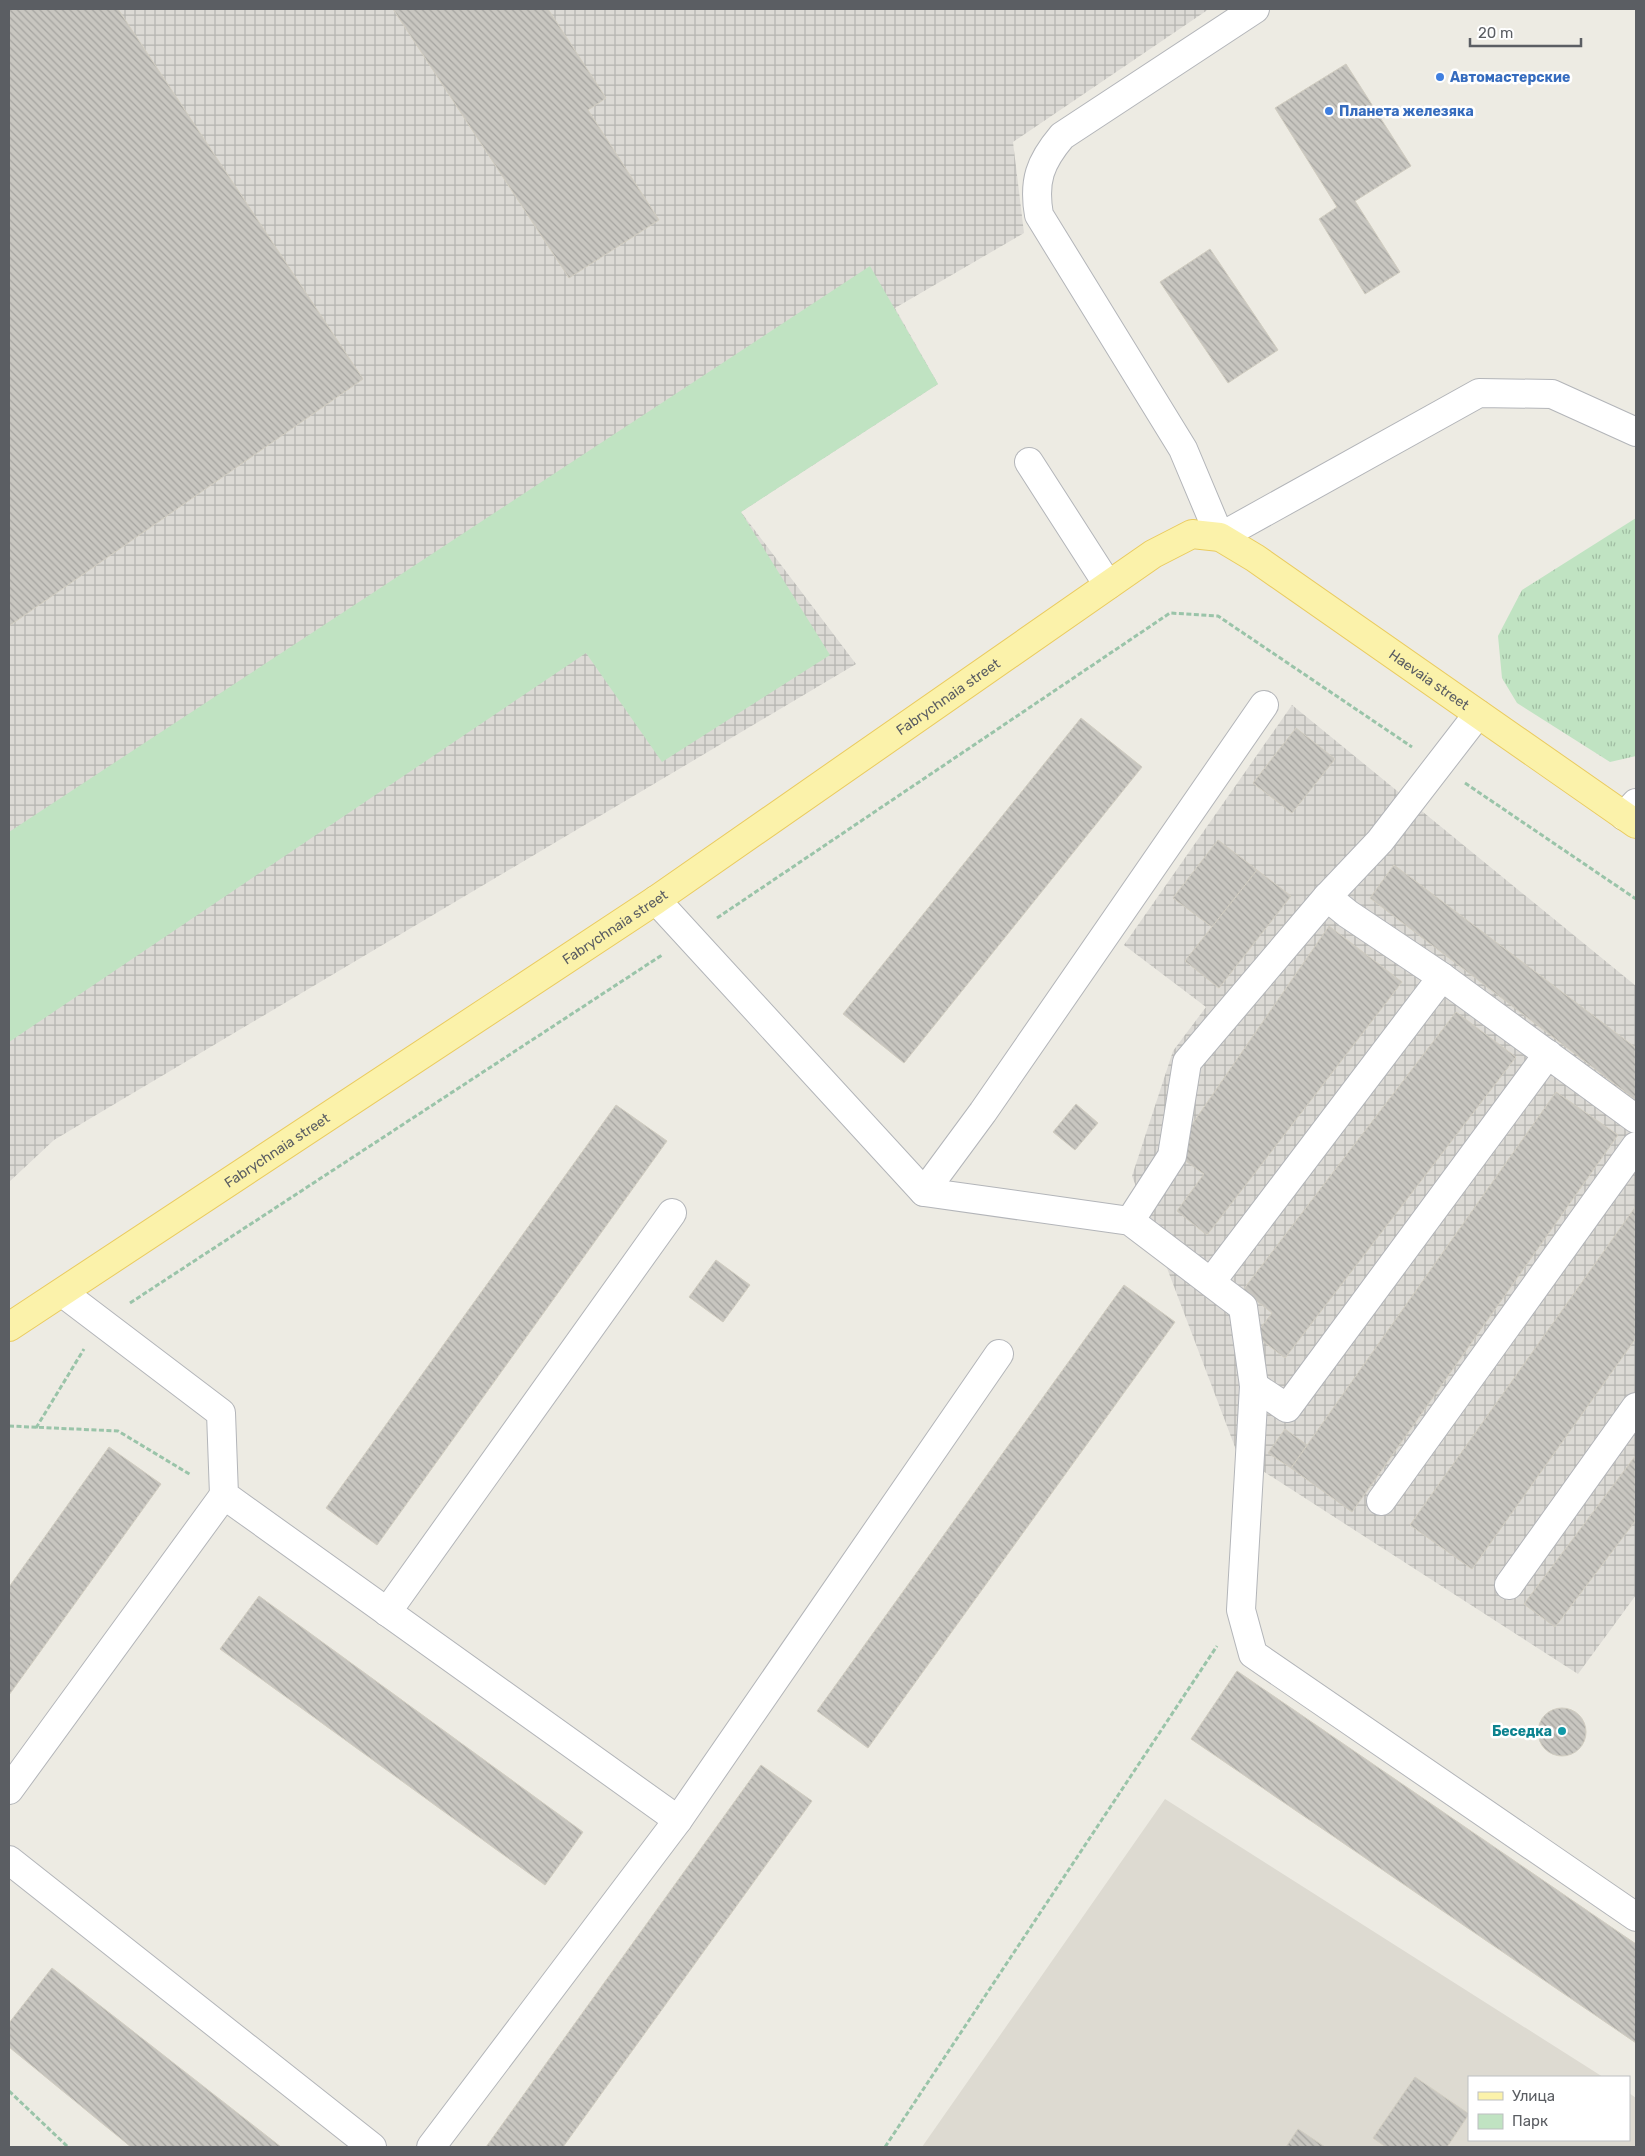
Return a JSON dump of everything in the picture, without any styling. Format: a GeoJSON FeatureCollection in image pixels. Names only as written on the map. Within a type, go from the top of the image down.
{"type":"FeatureCollection","features":[{"type":"Feature","properties":{"kind":"main road","name":"Fabrychnaia street"},"geometry":{"type":"LineString","coordinates":[[9,1327],[656,900],[1153,554],[1192,534],[1220,537]]}},
{"type":"Feature","properties":{"kind":"main road","name":"Haevaia street"},"geometry":{"type":"LineString","coordinates":[[1220,537],[1256,558],[1478,714],[1632,815]]}},
{"type":"Feature","properties":{"kind":"lane"},"geometry":{"type":"LineString","coordinates":[[1254,9],[1062,136],[1047,154],[1038,178],[1036,197],[1039,215],[1183,449],[1220,537],[1479,393],[1552,394],[1636,432]]}},
{"type":"Feature","properties":{"kind":"lane"},"geometry":{"type":"LineString","coordinates":[[1029,462],[1108,585]]}},
{"type":"Feature","properties":{"kind":"lane"},"geometry":{"type":"LineString","coordinates":[[924,1192],[983,1112],[1264,705]]}},
{"type":"Feature","properties":{"kind":"lane"},"geometry":{"type":"LineString","coordinates":[[1130,1220],[1172,1156],[1187,1062],[1327,897],[1380,840],[1437,764],[1478,714]]}},
{"type":"Feature","properties":{"kind":"lane"},"geometry":{"type":"LineString","coordinates":[[1327,897],[1348,914],[1442,977],[1636,1120]]}},
{"type":"Feature","properties":{"kind":"lane"},"geometry":{"type":"LineString","coordinates":[[656,900],[924,1192],[1130,1220],[1242,1307],[1254,1386],[1241,1610],[1253,1654],[1636,1917]]}},
{"type":"Feature","properties":{"kind":"lane"},"geometry":{"type":"LineString","coordinates":[[1211,1282],[1442,977]]}},
{"type":"Feature","properties":{"kind":"lane"},"geometry":{"type":"LineString","coordinates":[[1254,1386],[1287,1408],[1548,1054]]}},
{"type":"Feature","properties":{"kind":"lane"},"geometry":{"type":"LineString","coordinates":[[1381,1501],[1636,1146]]}},
{"type":"Feature","properties":{"kind":"lane"},"geometry":{"type":"LineString","coordinates":[[387,1612],[672,1213]]}},
{"type":"Feature","properties":{"kind":"lane"},"geometry":{"type":"LineString","coordinates":[[9,1790],[224,1495],[221,1413],[63,1293]]}},
{"type":"Feature","properties":{"kind":"lane"},"geometry":{"type":"LineString","coordinates":[[431,2147],[678,1820],[999,1354]]}},
{"type":"Feature","properties":{"kind":"lane"},"geometry":{"type":"LineString","coordinates":[[1509,1585],[1636,1407]]}},
{"type":"Feature","properties":{"kind":"lane"},"geometry":{"type":"LineString","coordinates":[[224,1495],[678,1820]]}},
{"type":"Feature","properties":{"kind":"lane"},"geometry":{"type":"LineString","coordinates":[[9,1860],[372,2147]]}},
{"type":"Feature","properties":{"kind":"path"},"geometry":{"type":"LineString","coordinates":[[36,1428],[101,1322],[690,937],[1170,613],[1218,616],[1636,899]]}},
{"type":"Feature","properties":{"kind":"path"},"geometry":{"type":"LineString","coordinates":[[9,1426],[118,1431],[224,1495]]}},
{"type":"Feature","properties":{"kind":"path"},"geometry":{"type":"LineString","coordinates":[[885,2147],[1241,1610]]}},
{"type":"Feature","properties":{"kind":"path"},"geometry":{"type":"LineString","coordinates":[[9,2091],[68,2147]]}},
{"type":"Feature","properties":{"kind":"shaded area"},"geometry":{"type":"Polygon","coordinates":[[[9,9],[1209,9],[1013,142],[1024,233],[895,308],[938,384],[741,512],[856,664],[54,1140],[9,1182],[9,9]]]}},
{"type":"Feature","properties":{"kind":"shaded area"},"geometry":{"type":"Polygon","coordinates":[[[1292,705],[1636,986],[1636,1595],[1578,1674],[1238,1455],[1132,1176],[1173,1051],[1206,1007],[1124,945],[1292,705]]]}},
{"type":"Feature","properties":{"kind":"shaded area"},"geometry":{"type":"Polygon","coordinates":[[[1165,1799],[1601,2076],[1468,2076],[1468,2141],[1630,2141],[1630,2094],[1636,2098],[1636,2147],[922,2147],[1165,1799]]]}},
{"type":"Feature","properties":{"kind":"green space"},"geometry":{"type":"Polygon","coordinates":[[[870,266],[938,384],[741,512],[830,655],[662,762],[586,653],[9,1042],[9,832],[870,266]]]}},
{"type":"Feature","properties":{"kind":"green space"},"geometry":{"type":"Polygon","coordinates":[[[1636,518],[1636,756],[1610,762],[1517,703],[1502,678],[1498,636],[1522,590],[1636,518]]]}},
{"type":"Feature","properties":{"kind":"building"},"geometry":{"type":"Polygon","coordinates":[[[9,9],[118,9],[363,379],[9,626],[9,9]]]}},
{"type":"Feature","properties":{"kind":"building"},"geometry":{"type":"Polygon","coordinates":[[[393,9],[548,9],[606,98],[588,110],[659,220],[569,278],[393,9]]]}},
{"type":"Feature","properties":{"kind":"building"},"geometry":{"type":"Polygon","coordinates":[[[1346,64],[1411,166],[1355,201],[1400,272],[1365,294],[1319,219],[1337,207],[1275,108],[1346,64]]]}},
{"type":"Feature","properties":{"kind":"building"},"geometry":{"type":"Polygon","coordinates":[[[1210,249],[1278,350],[1228,383],[1160,282],[1210,249]]]}},
{"type":"Feature","properties":{"kind":"building"},"geometry":{"type":"Polygon","coordinates":[[[1081,718],[1142,767],[904,1063],[843,1014],[1081,718]]]}},
{"type":"Feature","properties":{"kind":"building"},"geometry":{"type":"Polygon","coordinates":[[[1296,728],[1335,759],[1292,813],[1253,783],[1296,728]]]}},
{"type":"Feature","properties":{"kind":"building"},"geometry":{"type":"Polygon","coordinates":[[[1218,840],[1257,870],[1212,927],[1173,898],[1218,840]]]}},
{"type":"Feature","properties":{"kind":"building"},"geometry":{"type":"Polygon","coordinates":[[[1394,865],[1636,1048],[1636,1100],[1370,898],[1394,865]]]}},
{"type":"Feature","properties":{"kind":"building"},"geometry":{"type":"Polygon","coordinates":[[[1257,870],[1291,896],[1219,988],[1185,961],[1257,870]]]}},
{"type":"Feature","properties":{"kind":"building"},"geometry":{"type":"Polygon","coordinates":[[[1329,926],[1402,982],[1207,1235],[1177,1211],[1204,1174],[1173,1152],[1329,926]]]}},
{"type":"Feature","properties":{"kind":"building"},"geometry":{"type":"Polygon","coordinates":[[[1456,1012],[1516,1057],[1285,1358],[1255,1335],[1272,1313],[1243,1290],[1456,1012]]]}},
{"type":"Feature","properties":{"kind":"building"},"geometry":{"type":"Polygon","coordinates":[[[1556,1092],[1618,1135],[1352,1512],[1291,1468],[1556,1092]]]}},
{"type":"Feature","properties":{"kind":"building"},"geometry":{"type":"Polygon","coordinates":[[[1076,1104],[1098,1123],[1075,1150],[1053,1132],[1076,1104]]]}},
{"type":"Feature","properties":{"kind":"building"},"geometry":{"type":"Polygon","coordinates":[[[616,1105],[667,1141],[377,1545],[326,1508],[616,1105]]]}},
{"type":"Feature","properties":{"kind":"building"},"geometry":{"type":"Polygon","coordinates":[[[1636,1206],[1636,1338],[1472,1569],[1410,1525],[1636,1206]]]}},
{"type":"Feature","properties":{"kind":"building"},"geometry":{"type":"Polygon","coordinates":[[[716,1260],[750,1285],[723,1322],[689,1297],[716,1260]]]}},
{"type":"Feature","properties":{"kind":"building"},"geometry":{"type":"Polygon","coordinates":[[[1124,1285],[1175,1322],[868,1748],[817,1711],[1124,1285]]]}},
{"type":"Feature","properties":{"kind":"building"},"geometry":{"type":"Polygon","coordinates":[[[1285,1429],[1307,1445],[1291,1468],[1268,1453],[1285,1429]]]}},
{"type":"Feature","properties":{"kind":"building"},"geometry":{"type":"Polygon","coordinates":[[[109,1447],[161,1484],[9,1695],[9,1587],[109,1447]]]}},
{"type":"Feature","properties":{"kind":"building"},"geometry":{"type":"Polygon","coordinates":[[[1636,1455],[1636,1520],[1555,1627],[1524,1604],[1636,1455]]]}},
{"type":"Feature","properties":{"kind":"building"},"geometry":{"type":"Polygon","coordinates":[[[259,1596],[583,1832],[545,1885],[220,1649],[259,1596]]]}},
{"type":"Feature","properties":{"kind":"building"},"geometry":{"type":"Polygon","coordinates":[[[1237,1671],[1636,1944],[1636,2043],[1191,1739],[1237,1671]]]}},
{"type":"Feature","properties":{"kind":"building","name":"Беседка"},"geometry":{"type":"Polygon","coordinates":[[[1557,1708],[1567,1708],[1576,1712],[1582,1718],[1585,1723],[1585,1741],[1576,1752],[1567,1756],[1557,1756],[1548,1752],[1542,1746],[1538,1737],[1538,1727],[1542,1718],[1548,1712],[1557,1708]]]}},
{"type":"Feature","properties":{"kind":"building"},"geometry":{"type":"Polygon","coordinates":[[[761,1765],[812,1801],[563,2147],[486,2147],[761,1765]]]}},
{"type":"Feature","properties":{"kind":"building"},"geometry":{"type":"Polygon","coordinates":[[[52,1968],[281,2147],[131,2147],[9,2047],[9,2023],[52,1968]]]}},
{"type":"Feature","properties":{"kind":"building"},"geometry":{"type":"Polygon","coordinates":[[[1415,2077],[1468,2113],[1447,2147],[1386,2147],[1373,2138],[1415,2077]]]}},
{"type":"Feature","properties":{"kind":"building"},"geometry":{"type":"Polygon","coordinates":[[[1298,2129],[1325,2147],[1286,2147],[1298,2129]]]}},
{"type":"Feature","properties":{"kind":"place","name":"Автомастерские"},"geometry":{"type":"Point","coordinates":[1440,77]}},
{"type":"Feature","properties":{"kind":"place","name":"Планета железяка"},"geometry":{"type":"Point","coordinates":[1329,111]}},
{"type":"Feature","properties":{"kind":"place","name":"Беседка"},"geometry":{"type":"Point","coordinates":[1562,1731]}}]}
